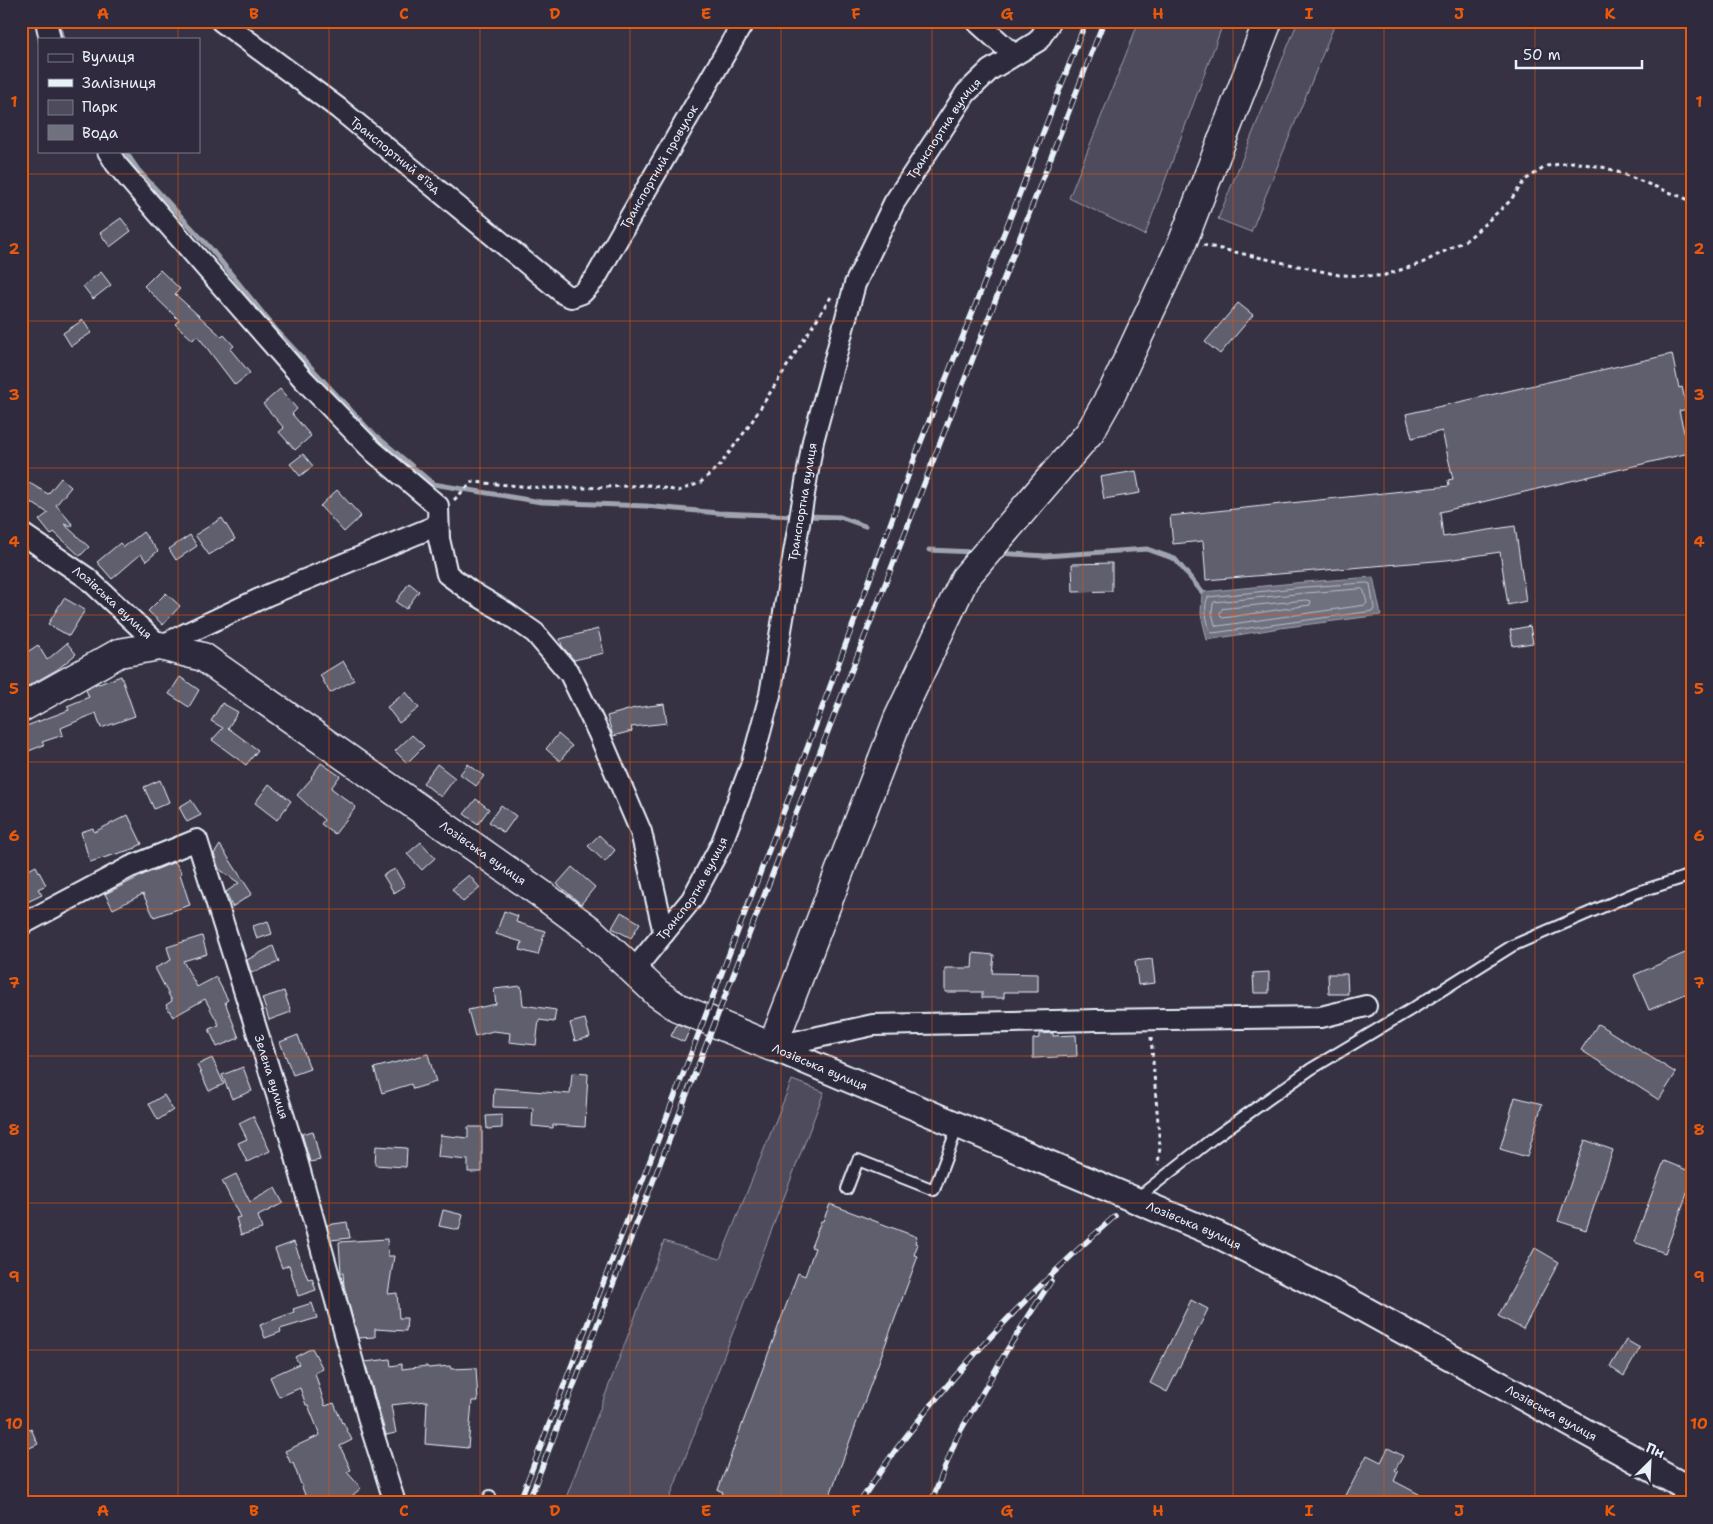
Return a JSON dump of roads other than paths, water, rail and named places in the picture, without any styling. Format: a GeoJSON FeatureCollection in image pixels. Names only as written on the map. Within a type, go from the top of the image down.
{"type":"FeatureCollection","features":[{"type":"Feature","properties":{"kind":"main road"},"geometry":{"type":"LineString","coordinates":[[772,1047],[898,719],[965,578],[1090,432],[1112,393],[1183,241],[1268,21]]}},
{"type":"Feature","properties":{"kind":"main road"},"geometry":{"type":"LineString","coordinates":[[21,708],[119,653],[160,646]]}},
{"type":"Feature","properties":{"kind":"main road","name":"Лозівська вулиця"},"geometry":{"type":"LineString","coordinates":[[160,646],[203,657],[540,893],[590,930],[657,993],[678,1007],[772,1047]]}},
{"type":"Feature","properties":{"kind":"street"},"geometry":{"type":"LineString","coordinates":[[46,21],[50,38]]}},
{"type":"Feature","properties":{"kind":"street","name":"Транспортний в'їзд"},"geometry":{"type":"LineString","coordinates":[[221,21],[338,108],[564,294]]}},
{"type":"Feature","properties":{"kind":"street","name":"Транспортний провулок"},"geometry":{"type":"LineString","coordinates":[[564,294],[571,297],[582,293],[596,279],[744,21]]}},
{"type":"Feature","properties":{"kind":"street"},"geometry":{"type":"LineString","coordinates":[[976,21],[1014,56]]}},
{"type":"Feature","properties":{"kind":"street","name":"Транспортна вулиця"},"geometry":{"type":"LineString","coordinates":[[634,971],[692,898],[721,845],[751,766],[770,695],[813,441],[855,284],[894,203],[966,93],[990,70],[1038,41],[1051,21]]}},
{"type":"Feature","properties":{"kind":"street"},"geometry":{"type":"LineString","coordinates":[[109,152],[116,164],[158,214],[304,380],[373,451],[438,506],[439,539],[447,574],[535,633],[570,674],[600,734],[641,832],[664,933]]}},
{"type":"Feature","properties":{"kind":"street"},"geometry":{"type":"LineString","coordinates":[[160,646],[268,595],[438,519]]}},
{"type":"Feature","properties":{"kind":"street","name":"Лозівська вулиця"},"geometry":{"type":"LineString","coordinates":[[21,533],[87,578],[160,646]]}},
{"type":"Feature","properties":{"kind":"street","name":"Зелена вулиця"},"geometry":{"type":"LineString","coordinates":[[21,924],[130,867],[197,840],[293,1146],[370,1424],[395,1503]]}},
{"type":"Feature","properties":{"kind":"street"},"geometry":{"type":"LineString","coordinates":[[772,1047],[873,1026],[1321,1016],[1366,1006]]}},
{"type":"Feature","properties":{"kind":"street","name":"Лозівська вулиця"},"geometry":{"type":"LineString","coordinates":[[772,1047],[1216,1234],[1349,1301],[1692,1491]]}},
{"type":"Feature","properties":{"kind":"lane"},"geometry":{"type":"LineString","coordinates":[[1135,1200],[1212,1138],[1311,1069],[1416,1007],[1512,946],[1635,893],[1692,875]]}},
{"type":"Feature","properties":{"kind":"lane"},"geometry":{"type":"LineString","coordinates":[[847,1189],[858,1160],[934,1190],[959,1125]]}},
{"type":"Feature","properties":{"kind":"water"},"geometry":{"type":"Polygon","coordinates":[[[1373,577],[1381,615],[1207,640],[1201,614],[1202,592],[1373,577]]]}},
{"type":"Feature","properties":{"kind":"waterway"},"geometry":{"type":"LineString","coordinates":[[57,21],[62,38]]}},
{"type":"Feature","properties":{"kind":"waterway"},"geometry":{"type":"LineString","coordinates":[[126,152],[138,170],[211,249],[277,331],[369,430],[433,484],[541,502],[646,506],[718,513],[796,516]]}},
{"type":"Feature","properties":{"kind":"waterway"},"geometry":{"type":"LineString","coordinates":[[805,516],[840,517],[865,526]]}},
{"type":"Feature","properties":{"kind":"waterway"},"geometry":{"type":"LineString","coordinates":[[998,553],[1045,556],[1147,549],[1175,559],[1202,592]]}},
{"type":"Feature","properties":{"kind":"waterway"},"geometry":{"type":"LineString","coordinates":[[929,550],[974,552]]}},
{"type":"Feature","properties":{"kind":"railway"},"geometry":{"type":"LineString","coordinates":[[519,1503],[788,800],[918,449],[1086,21]]}},
{"type":"Feature","properties":{"kind":"railway"},"geometry":{"type":"LineString","coordinates":[[528,1503],[1104,21]]}},
{"type":"Feature","properties":{"kind":"railway"},"geometry":{"type":"LineString","coordinates":[[859,1503],[901,1443],[950,1382],[1002,1324],[1115,1216]]}},
{"type":"Feature","properties":{"kind":"railway"},"geometry":{"type":"LineString","coordinates":[[931,1503],[957,1437],[1007,1350],[1051,1281]]}}]}
